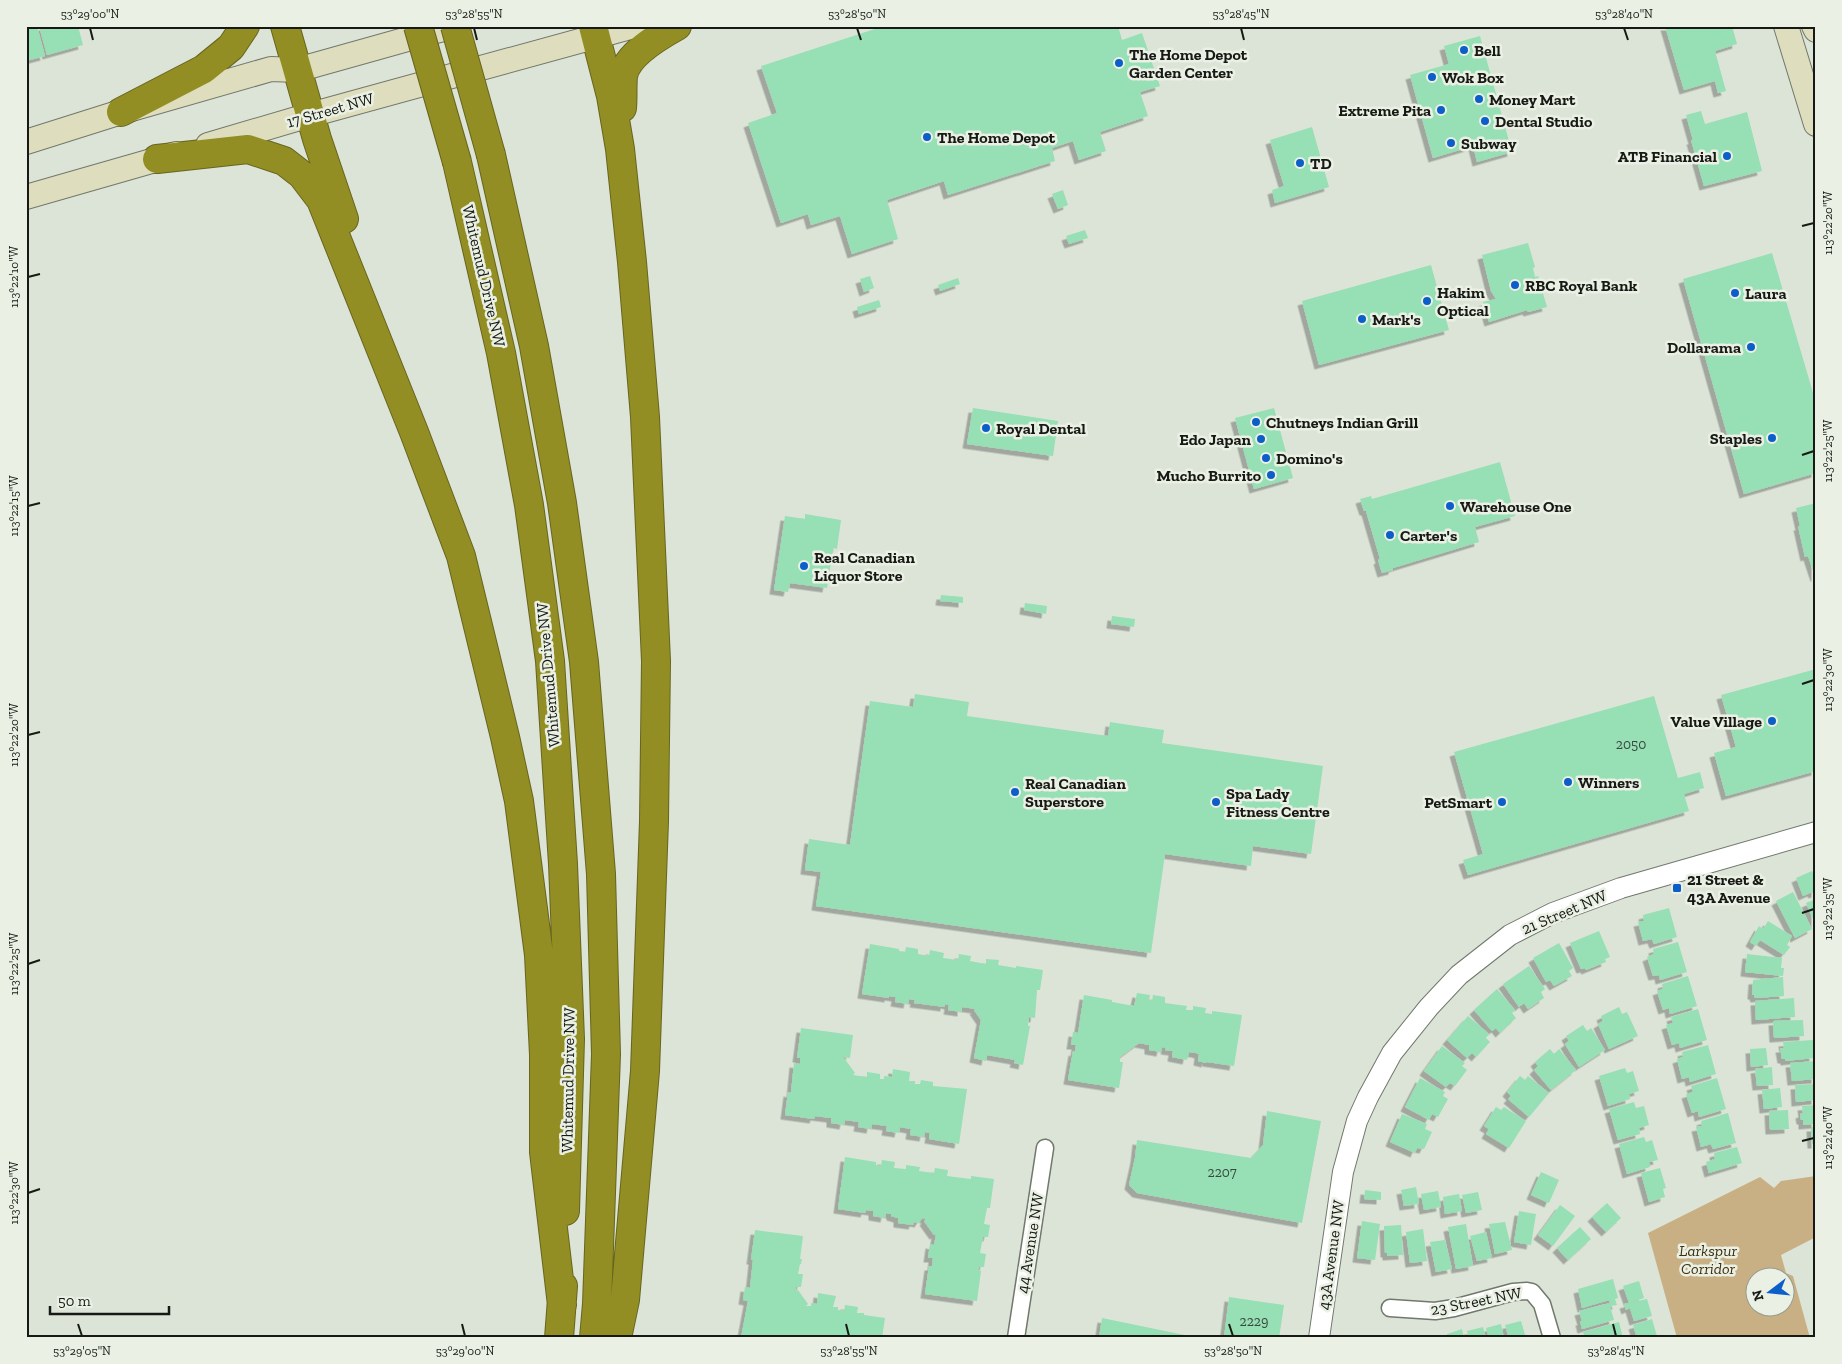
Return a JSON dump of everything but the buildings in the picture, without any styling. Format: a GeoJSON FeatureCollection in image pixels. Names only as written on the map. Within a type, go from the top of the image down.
{"type":"FeatureCollection","features":[{"type":"Feature","properties":{"kind":"highway"},"geometry":{"type":"LineString","coordinates":[[121,112],[204,69],[231,47],[245,26]]}},
{"type":"Feature","properties":{"kind":"highway"},"geometry":{"type":"LineString","coordinates":[[285,26],[310,115],[414,432]]}},
{"type":"Feature","properties":{"kind":"highway","name":"Whitemud Drive NW"},"geometry":{"type":"LineString","coordinates":[[418,26],[457,162],[502,353],[529,505],[550,661],[563,864],[570,1038],[562,1305],[559,1338]]}},
{"type":"Feature","properties":{"kind":"highway","name":"Whitemud Drive NW"},"geometry":{"type":"LineString","coordinates":[[455,26],[491,155],[534,346],[562,503],[584,662],[601,874],[606,1054],[598,1304],[594,1338]]}},
{"type":"Feature","properties":{"kind":"highway"},"geometry":{"type":"LineString","coordinates":[[620,149],[624,76],[628,64],[655,38],[677,26]]}},
{"type":"Feature","properties":{"kind":"highway"},"geometry":{"type":"LineString","coordinates":[[595,31],[611,96],[620,149],[632,262],[645,417],[656,671],[654,839],[645,1071],[625,1300],[617,1338]]}},
{"type":"Feature","properties":{"kind":"highway"},"geometry":{"type":"LineString","coordinates":[[158,159],[248,149],[284,161],[302,175],[320,200],[414,432],[461,556],[519,800],[539,955],[544,1055],[544,1152],[562,1305]]}},
{"type":"Feature","properties":{"kind":"main road"},"geometry":{"type":"LineString","coordinates":[[26,142],[121,112],[271,69],[297,70],[455,26]]}},
{"type":"Feature","properties":{"kind":"main road","name":"17 Street NW"},"geometry":{"type":"LineString","coordinates":[[26,197],[595,31],[634,26]]}},
{"type":"Feature","properties":{"kind":"main road"},"geometry":{"type":"LineString","coordinates":[[1786,26],[1816,124]]}},
{"type":"Feature","properties":{"kind":"main road"},"geometry":{"type":"LineString","coordinates":[[1814,26],[1816,30]]}},
{"type":"Feature","properties":{"kind":"street","name":"21 Street NW"},"geometry":{"type":"LineString","coordinates":[[1343,1172],[1357,1121],[1392,1053],[1459,975],[1510,936],[1553,913],[1607,892],[1816,832]]}},
{"type":"Feature","properties":{"kind":"street","name":"44 Avenue NW"},"geometry":{"type":"LineString","coordinates":[[1016,1338],[1045,1148]]}},
{"type":"Feature","properties":{"kind":"street","name":"43A Avenue NW"},"geometry":{"type":"LineString","coordinates":[[1319,1338],[1343,1172]]}},
{"type":"Feature","properties":{"kind":"street","name":"23 Street NW"},"geometry":{"type":"LineString","coordinates":[[1390,1308],[1435,1311],[1454,1308],[1513,1292],[1532,1292],[1542,1304],[1552,1338]]}},
{"type":"Feature","properties":{"kind":"green space","name":"Larkspur Corridor"},"geometry":{"type":"Polygon","coordinates":[[[1816,1176],[1816,1237],[1781,1255],[1784,1266],[1744,1266],[1744,1316],[1794,1316],[1794,1280],[1810,1338],[1677,1338],[1648,1233],[1760,1177],[1774,1188],[1781,1181],[1816,1176]]]}},
{"type":"Feature","properties":{"kind":"place","name":"Bell"},"geometry":{"type":"Point","coordinates":[1464,50]}},
{"type":"Feature","properties":{"kind":"place","name":"The Home Depot Garden Center"},"geometry":{"type":"Point","coordinates":[1119,63]}},
{"type":"Feature","properties":{"kind":"place","name":"Wok Box"},"geometry":{"type":"Point","coordinates":[1432,77]}},
{"type":"Feature","properties":{"kind":"place","name":"Money Mart"},"geometry":{"type":"Point","coordinates":[1479,99]}},
{"type":"Feature","properties":{"kind":"place","name":"Extreme Pita"},"geometry":{"type":"Point","coordinates":[1441,110]}},
{"type":"Feature","properties":{"kind":"place","name":"Dental Studio"},"geometry":{"type":"Point","coordinates":[1485,121]}},
{"type":"Feature","properties":{"kind":"place","name":"The Home Depot"},"geometry":{"type":"Point","coordinates":[927,137]}},
{"type":"Feature","properties":{"kind":"place","name":"Subway"},"geometry":{"type":"Point","coordinates":[1451,143]}},
{"type":"Feature","properties":{"kind":"place","name":"ATB Financial"},"geometry":{"type":"Point","coordinates":[1727,156]}},
{"type":"Feature","properties":{"kind":"place","name":"TD"},"geometry":{"type":"Point","coordinates":[1300,163]}},
{"type":"Feature","properties":{"kind":"place","name":"RBC Royal Bank"},"geometry":{"type":"Point","coordinates":[1515,285]}},
{"type":"Feature","properties":{"kind":"place","name":"Laura"},"geometry":{"type":"Point","coordinates":[1735,293]}},
{"type":"Feature","properties":{"kind":"place","name":"Hakim Optical"},"geometry":{"type":"Point","coordinates":[1427,301]}},
{"type":"Feature","properties":{"kind":"place","name":"Mark's"},"geometry":{"type":"Point","coordinates":[1362,319]}},
{"type":"Feature","properties":{"kind":"place","name":"Dollarama"},"geometry":{"type":"Point","coordinates":[1751,347]}},
{"type":"Feature","properties":{"kind":"place","name":"Chutneys Indian Grill"},"geometry":{"type":"Point","coordinates":[1256,422]}},
{"type":"Feature","properties":{"kind":"place","name":"Royal Dental"},"geometry":{"type":"Point","coordinates":[986,428]}},
{"type":"Feature","properties":{"kind":"place","name":"Staples"},"geometry":{"type":"Point","coordinates":[1772,438]}},
{"type":"Feature","properties":{"kind":"place","name":"Edo Japan"},"geometry":{"type":"Point","coordinates":[1261,439]}},
{"type":"Feature","properties":{"kind":"place","name":"Domino's"},"geometry":{"type":"Point","coordinates":[1266,458]}},
{"type":"Feature","properties":{"kind":"place","name":"Mucho Burrito"},"geometry":{"type":"Point","coordinates":[1271,475]}},
{"type":"Feature","properties":{"kind":"place","name":"Warehouse One"},"geometry":{"type":"Point","coordinates":[1450,506]}},
{"type":"Feature","properties":{"kind":"place","name":"Carter's"},"geometry":{"type":"Point","coordinates":[1390,535]}},
{"type":"Feature","properties":{"kind":"place","name":"Real Canadian Liquor Store"},"geometry":{"type":"Point","coordinates":[804,566]}},
{"type":"Feature","properties":{"kind":"place","name":"Value Village"},"geometry":{"type":"Point","coordinates":[1772,721]}},
{"type":"Feature","properties":{"kind":"place","name":"Winners"},"geometry":{"type":"Point","coordinates":[1568,782]}},
{"type":"Feature","properties":{"kind":"place","name":"Real Canadian Superstore"},"geometry":{"type":"Point","coordinates":[1015,792]}},
{"type":"Feature","properties":{"kind":"place","name":"Spa Lady Fitness Centre"},"geometry":{"type":"Point","coordinates":[1216,802]}},
{"type":"Feature","properties":{"kind":"place","name":"PetSmart"},"geometry":{"type":"Point","coordinates":[1502,802]}},
{"type":"Feature","properties":{"kind":"place","name":"21 Street & 43A Avenue"},"geometry":{"type":"Point","coordinates":[1677,888]}}]}
